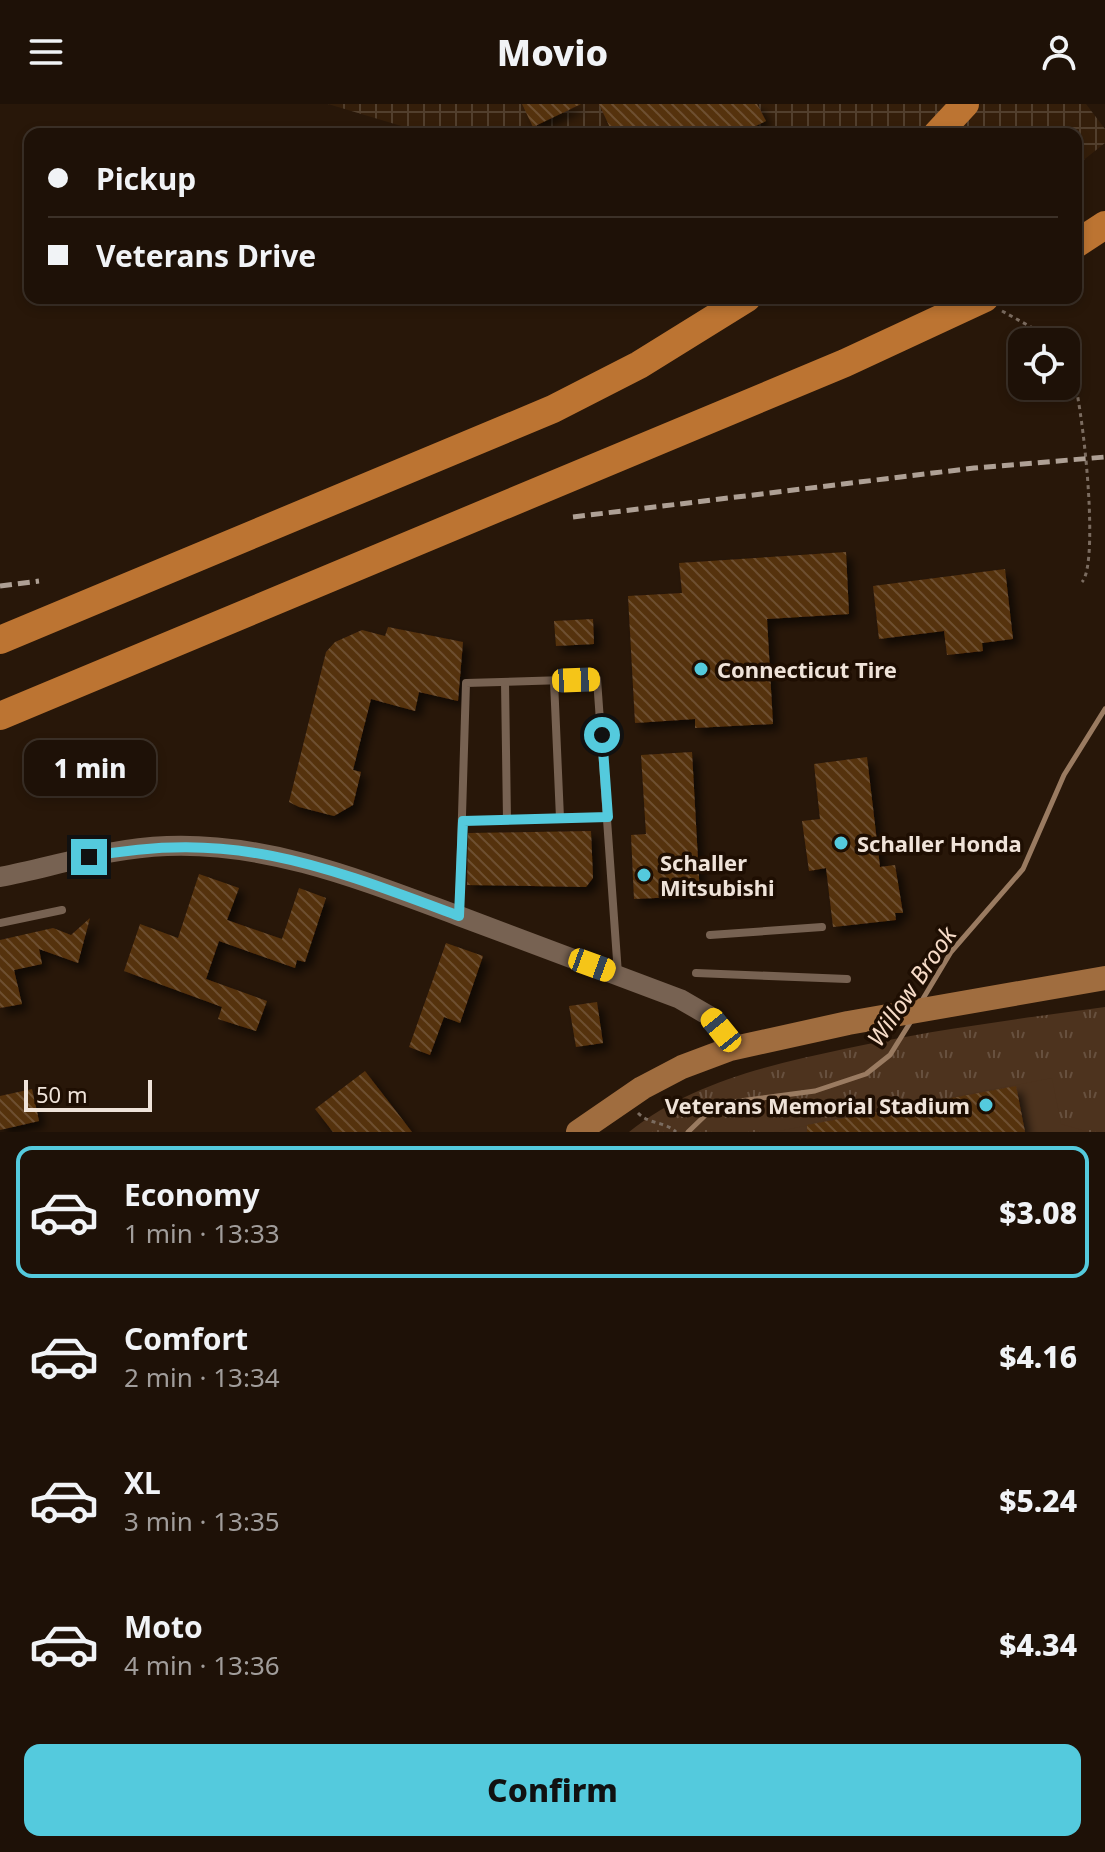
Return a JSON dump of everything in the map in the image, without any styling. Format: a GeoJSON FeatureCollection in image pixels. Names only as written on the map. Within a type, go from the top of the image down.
{"type":"FeatureCollection","features":[{"type":"Feature","properties":{"kind":"highway"},"geometry":{"type":"LineString","coordinates":[[943,128],[965,104]]}},
{"type":"Feature","properties":{"kind":"highway"},"geometry":{"type":"LineString","coordinates":[[1082,240],[1105,225]]}},
{"type":"Feature","properties":{"kind":"highway"},"geometry":{"type":"LineString","coordinates":[[0,640],[553,409],[639,365],[737,304]]}},
{"type":"Feature","properties":{"kind":"highway"},"geometry":{"type":"LineString","coordinates":[[0,716],[932,324],[989,304]]}},
{"type":"Feature","properties":{"kind":"main road"},"geometry":{"type":"LineString","coordinates":[[578,1132],[642,1088],[730,1049],[898,1014],[1105,978]]}},
{"type":"Feature","properties":{"kind":"street"},"geometry":{"type":"LineString","coordinates":[[0,877],[144,848],[231,848],[326,869],[618,975],[697,1007],[723,1032],[730,1049]]}},
{"type":"Feature","properties":{"kind":"lane"},"geometry":{"type":"LineString","coordinates":[[459,916],[466,683],[597,679],[618,975]]}},
{"type":"Feature","properties":{"kind":"lane"},"geometry":{"type":"LineString","coordinates":[[554,681],[560,818]]}},
{"type":"Feature","properties":{"kind":"lane"},"geometry":{"type":"LineString","coordinates":[[505,682],[507,820]]}},
{"type":"Feature","properties":{"kind":"lane"},"geometry":{"type":"LineString","coordinates":[[463,821],[608,817]]}},
{"type":"Feature","properties":{"kind":"lane"},"geometry":{"type":"LineString","coordinates":[[0,923],[62,910]]}},
{"type":"Feature","properties":{"kind":"lane"},"geometry":{"type":"LineString","coordinates":[[710,935],[822,927]]}},
{"type":"Feature","properties":{"kind":"lane"},"geometry":{"type":"LineString","coordinates":[[696,973],[847,979]]}},
{"type":"Feature","properties":{"kind":"path"},"geometry":{"type":"LineString","coordinates":[[994,304],[1034,328]]}},
{"type":"Feature","properties":{"kind":"path"},"geometry":{"type":"LineString","coordinates":[[1078,400],[1091,526],[1090,566],[1082,582]]}},
{"type":"Feature","properties":{"kind":"path"},"geometry":{"type":"LineString","coordinates":[[635,1110],[648,1124],[674,1131]]}},
{"type":"Feature","properties":{"kind":"shaded area"},"geometry":{"type":"Polygon","coordinates":[[[328,104],[1086,104],[1105,129],[1105,143],[1082,161],[1082,128],[408,128],[328,104]]]}},
{"type":"Feature","properties":{"kind":"green space"},"geometry":{"type":"Polygon","coordinates":[[[1105,1007],[1105,1132],[629,1132],[653,1115],[704,1088],[759,1069],[909,1036],[1105,1007]]]}},
{"type":"Feature","properties":{"kind":"green space","name":"Veterans Memorial Stadium"},"geometry":{"type":"Polygon","coordinates":[[[1052,1078],[1061,1124],[1089,1132],[774,1132],[1052,1078]]]}},
{"type":"Feature","properties":{"kind":"building"},"geometry":{"type":"Polygon","coordinates":[[[522,104],[581,104],[533,127],[522,104]]]}},
{"type":"Feature","properties":{"kind":"building"},"geometry":{"type":"Polygon","coordinates":[[[599,104],[757,104],[766,121],[751,128],[610,128],[599,104]]]}},
{"type":"Feature","properties":{"kind":"building","name":"Connecticut Tire"},"geometry":{"type":"Polygon","coordinates":[[[846,552],[849,614],[767,619],[773,724],[695,728],[695,719],[635,723],[628,596],[682,593],[679,563],[846,552]]]}},
{"type":"Feature","properties":{"kind":"building"},"geometry":{"type":"Polygon","coordinates":[[[1005,569],[1013,639],[982,643],[983,651],[947,655],[944,631],[879,639],[873,586],[1005,569]]]}},
{"type":"Feature","properties":{"kind":"building"},"geometry":{"type":"Polygon","coordinates":[[[593,619],[594,644],[556,646],[554,621],[593,619]]]}},
{"type":"Feature","properties":{"kind":"building"},"geometry":{"type":"Polygon","coordinates":[[[388,627],[463,642],[458,701],[419,692],[415,711],[371,699],[353,770],[361,772],[353,805],[334,816],[289,802],[326,652],[335,642],[362,630],[385,636],[388,627]]]}},
{"type":"Feature","properties":{"kind":"building"},"geometry":{"type":"Polygon","coordinates":[[[692,752],[700,896],[634,899],[631,835],[646,834],[641,755],[692,752]]]}},
{"type":"Feature","properties":{"kind":"building","name":"Schaller Honda"},"geometry":{"type":"Polygon","coordinates":[[[867,757],[880,867],[895,865],[903,913],[895,913],[896,920],[833,927],[826,868],[809,871],[802,821],[820,819],[814,764],[867,757]]]}},
{"type":"Feature","properties":{"kind":"building"},"geometry":{"type":"Polygon","coordinates":[[[591,831],[593,878],[586,887],[467,885],[468,833],[591,831]]]}},
{"type":"Feature","properties":{"kind":"building"},"geometry":{"type":"Polygon","coordinates":[[[199,874],[239,888],[227,920],[282,939],[299,888],[326,898],[305,962],[297,960],[295,968],[219,941],[206,979],[267,1001],[256,1031],[218,1019],[222,1007],[124,971],[140,924],[178,938],[199,874]]]}},
{"type":"Feature","properties":{"kind":"building"},"geometry":{"type":"Polygon","coordinates":[[[90,918],[78,963],[39,949],[42,964],[14,970],[22,1004],[0,1008],[0,940],[53,928],[71,935],[90,918]]]}},
{"type":"Feature","properties":{"kind":"building"},"geometry":{"type":"Polygon","coordinates":[[[446,943],[483,956],[460,1023],[444,1017],[430,1055],[409,1047],[446,943]]]}},
{"type":"Feature","properties":{"kind":"building"},"geometry":{"type":"Polygon","coordinates":[[[597,1002],[603,1043],[576,1047],[569,1006],[597,1002]]]}},
{"type":"Feature","properties":{"kind":"building"},"geometry":{"type":"Polygon","coordinates":[[[365,1071],[412,1132],[333,1132],[315,1109],[365,1071]]]}},
{"type":"Feature","properties":{"kind":"building","name":"Veterans Memorial Stadium"},"geometry":{"type":"Polygon","coordinates":[[[1016,1086],[1025,1132],[807,1132],[807,1125],[1016,1086]]]}},
{"type":"Feature","properties":{"kind":"building"},"geometry":{"type":"Polygon","coordinates":[[[32,1089],[39,1121],[0,1130],[0,1096],[32,1089]]]}},
{"type":"Feature","properties":{"kind":"waterway","name":"Willow Brook"},"geometry":{"type":"LineString","coordinates":[[921,1002],[951,952],[1023,869],[1064,775],[1105,709]]}},
{"type":"Feature","properties":{"kind":"waterway","name":"Willow Brook"},"geometry":{"type":"LineString","coordinates":[[688,1132],[717,1104],[815,1091],[866,1074],[890,1055],[913,1018]]}},
{"type":"Feature","properties":{"kind":"railway"},"geometry":{"type":"LineString","coordinates":[[573,517],[974,468],[1105,457]]}},
{"type":"Feature","properties":{"kind":"railway"},"geometry":{"type":"LineString","coordinates":[[0,586],[39,581]]}},
{"type":"Feature","properties":{"kind":"place","name":"Connecticut Tire"},"geometry":{"type":"Point","coordinates":[701,669]}},
{"type":"Feature","properties":{"kind":"place","name":"Schaller Honda"},"geometry":{"type":"Point","coordinates":[841,843]}},
{"type":"Feature","properties":{"kind":"place","name":"Schaller Mitsubishi"},"geometry":{"type":"Point","coordinates":[644,875]}},
{"type":"Feature","properties":{"kind":"place","name":"Veterans Memorial Stadium"},"geometry":{"type":"Point","coordinates":[986,1105]}},
{"type":"Feature","properties":{"kind":"route"},"geometry":{"type":"LineString","coordinates":[[89,857],[166,846],[258,852],[355,878],[459,916],[463,821],[608,817],[602,735]]}}]}
